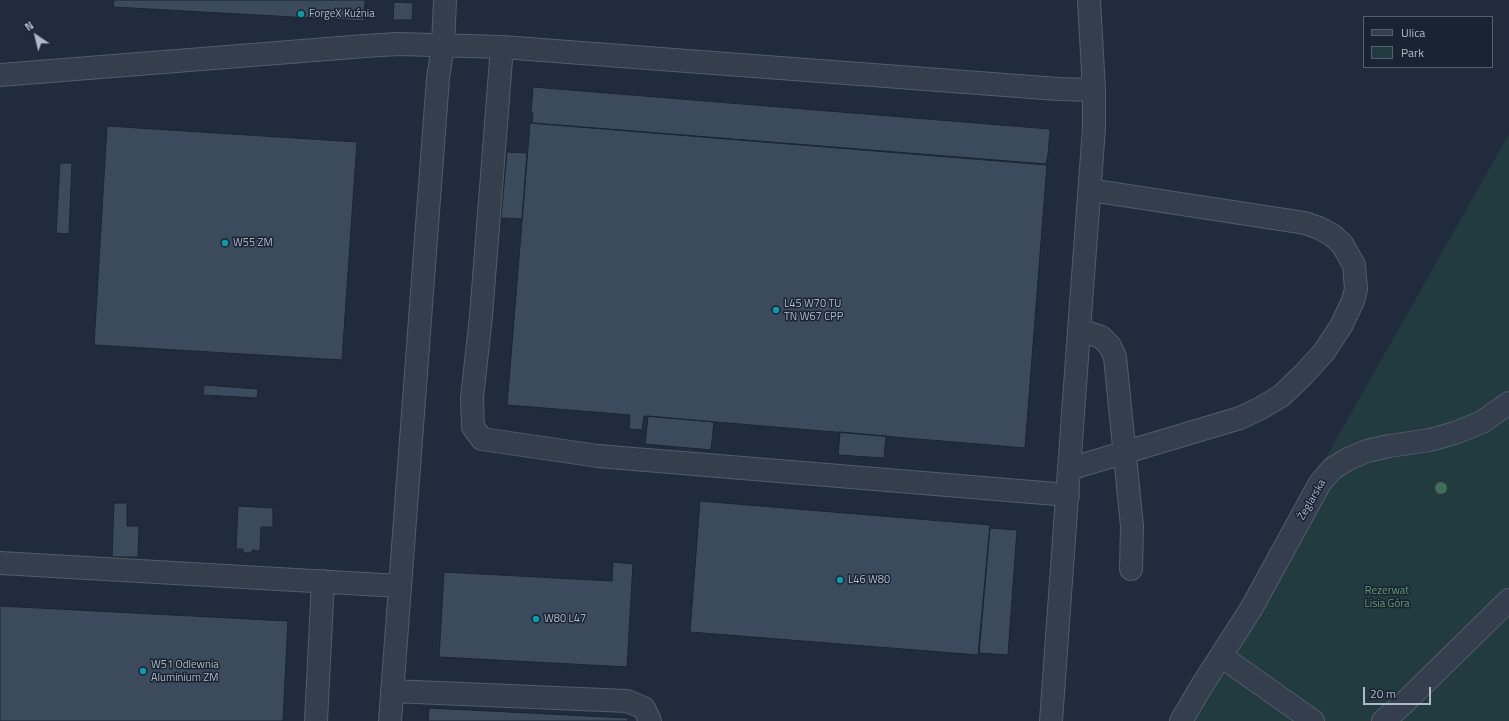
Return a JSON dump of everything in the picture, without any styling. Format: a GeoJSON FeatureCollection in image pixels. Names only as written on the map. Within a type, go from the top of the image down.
{"type":"FeatureCollection","features":[{"type":"Feature","properties":{"kind":"street"},"geometry":{"type":"LineString","coordinates":[[390,721],[438,78],[443,46],[445,0]]}},
{"type":"Feature","properties":{"kind":"street"},"geometry":{"type":"LineString","coordinates":[[1051,721],[1068,495],[1078,330],[1094,128],[1094,90],[1089,0]]}},
{"type":"Feature","properties":{"kind":"street"},"geometry":{"type":"LineString","coordinates":[[0,75],[398,44],[502,47],[1058,89],[1094,90]]}},
{"type":"Feature","properties":{"kind":"street"},"geometry":{"type":"LineString","coordinates":[[502,47],[481,316],[472,398],[473,427],[482,439],[598,456],[1068,495]]}},
{"type":"Feature","properties":{"kind":"street"},"geometry":{"type":"LineString","coordinates":[[1069,468],[1240,418],[1281,396],[1324,352],[1341,326],[1353,301],[1356,289],[1354,265],[1342,244],[1332,235],[1320,228],[1305,223],[1090,190]]}},
{"type":"Feature","properties":{"kind":"street"},"geometry":{"type":"LineString","coordinates":[[1078,330],[1101,338],[1110,346],[1115,357],[1132,526],[1130,569]]}},
{"type":"Feature","properties":{"kind":"street","name":"Żeglarska"},"geometry":{"type":"LineString","coordinates":[[1181,721],[1251,609],[1320,483],[1332,469],[1348,459],[1367,451],[1430,440],[1455,433],[1482,422],[1509,403]]}},
{"type":"Feature","properties":{"kind":"street"},"geometry":{"type":"LineString","coordinates":[[0,563],[400,586]]}},
{"type":"Feature","properties":{"kind":"street"},"geometry":{"type":"LineString","coordinates":[[316,721],[323,582]]}},
{"type":"Feature","properties":{"kind":"street"},"geometry":{"type":"LineString","coordinates":[[1383,721],[1401,706],[1509,600]]}},
{"type":"Feature","properties":{"kind":"street"},"geometry":{"type":"LineString","coordinates":[[1221,656],[1314,721]]}},
{"type":"Feature","properties":{"kind":"street"},"geometry":{"type":"LineString","coordinates":[[392,691],[627,701],[644,708],[650,721]]}},
{"type":"Feature","properties":{"kind":"green space","name":"Rezerwat Lisia Góra"},"geometry":{"type":"Polygon","coordinates":[[[1509,134],[1509,721],[1177,721],[1509,134]]]}},
{"type":"Feature","properties":{"kind":"building","name":"ForgeX Kuźnia"},"geometry":{"type":"Polygon","coordinates":[[[114,0],[365,0],[364,21],[113,7],[114,0]]]}},
{"type":"Feature","properties":{"kind":"building"},"geometry":{"type":"Polygon","coordinates":[[[394,2],[413,3],[412,20],[393,20],[394,2]]]}},
{"type":"Feature","properties":{"kind":"building"},"geometry":{"type":"Polygon","coordinates":[[[533,87],[1050,129],[1048,155],[1046,164],[532,123],[533,113],[531,113],[533,87]]]}},
{"type":"Feature","properties":{"kind":"building","name":"L45 W70 TU TN W67 CPP"},"geometry":{"type":"Polygon","coordinates":[[[530,123],[1047,165],[1025,448],[644,416],[642,430],[629,429],[630,415],[507,405],[530,123]]]}},
{"type":"Feature","properties":{"kind":"building","name":"W55 ZM"},"geometry":{"type":"Polygon","coordinates":[[[107,126],[357,142],[342,360],[94,345],[107,126]]]}},
{"type":"Feature","properties":{"kind":"building"},"geometry":{"type":"Polygon","coordinates":[[[507,152],[527,153],[522,219],[501,218],[507,152]]]}},
{"type":"Feature","properties":{"kind":"building"},"geometry":{"type":"Polygon","coordinates":[[[60,163],[72,163],[69,234],[56,233],[60,163]]]}},
{"type":"Feature","properties":{"kind":"building"},"geometry":{"type":"Polygon","coordinates":[[[204,385],[258,389],[257,398],[203,395],[204,385]]]}},
{"type":"Feature","properties":{"kind":"building"},"geometry":{"type":"Polygon","coordinates":[[[648,416],[714,422],[711,450],[645,444],[648,416]]]}},
{"type":"Feature","properties":{"kind":"building"},"geometry":{"type":"Polygon","coordinates":[[[840,432],[886,436],[884,458],[838,455],[840,432]]]}},
{"type":"Feature","properties":{"kind":"building","name":"L46 W80"},"geometry":{"type":"Polygon","coordinates":[[[700,501],[990,525],[978,655],[690,632],[700,501]]]}},
{"type":"Feature","properties":{"kind":"building"},"geometry":{"type":"Polygon","coordinates":[[[114,503],[127,503],[127,526],[139,526],[138,557],[112,557],[114,503]]]}},
{"type":"Feature","properties":{"kind":"building"},"geometry":{"type":"Polygon","coordinates":[[[238,506],[273,508],[273,527],[261,527],[260,551],[252,550],[252,553],[243,553],[243,549],[236,549],[238,506]]]}},
{"type":"Feature","properties":{"kind":"building"},"geometry":{"type":"Polygon","coordinates":[[[990,528],[1017,530],[1008,655],[979,653],[990,528]]]}},
{"type":"Feature","properties":{"kind":"building","name":"W80 L47"},"geometry":{"type":"Polygon","coordinates":[[[613,562],[633,564],[627,667],[439,657],[444,572],[612,581],[613,562]]]}},
{"type":"Feature","properties":{"kind":"building","name":"W51 Odlewnia Aluminium ZM"},"geometry":{"type":"Polygon","coordinates":[[[0,606],[288,621],[283,721],[0,721],[0,606]]]}},
{"type":"Feature","properties":{"kind":"building"},"geometry":{"type":"Polygon","coordinates":[[[429,708],[628,718],[628,721],[428,721],[429,708]]]}},
{"type":"Feature","properties":{"kind":"place","name":"ForgeX Kuźnia"},"geometry":{"type":"Point","coordinates":[301,14]}},
{"type":"Feature","properties":{"kind":"place","name":"W55 ZM"},"geometry":{"type":"Point","coordinates":[225,243]}},
{"type":"Feature","properties":{"kind":"place","name":"L45 W70 TU TN W67 CPP"},"geometry":{"type":"Point","coordinates":[776,310]}},
{"type":"Feature","properties":{"kind":"place","name":"L46 W80"},"geometry":{"type":"Point","coordinates":[840,580]}},
{"type":"Feature","properties":{"kind":"place","name":"W80 L47"},"geometry":{"type":"Point","coordinates":[536,619]}},
{"type":"Feature","properties":{"kind":"place","name":"W51 Odlewnia Aluminium ZM"},"geometry":{"type":"Point","coordinates":[143,671]}}]}
